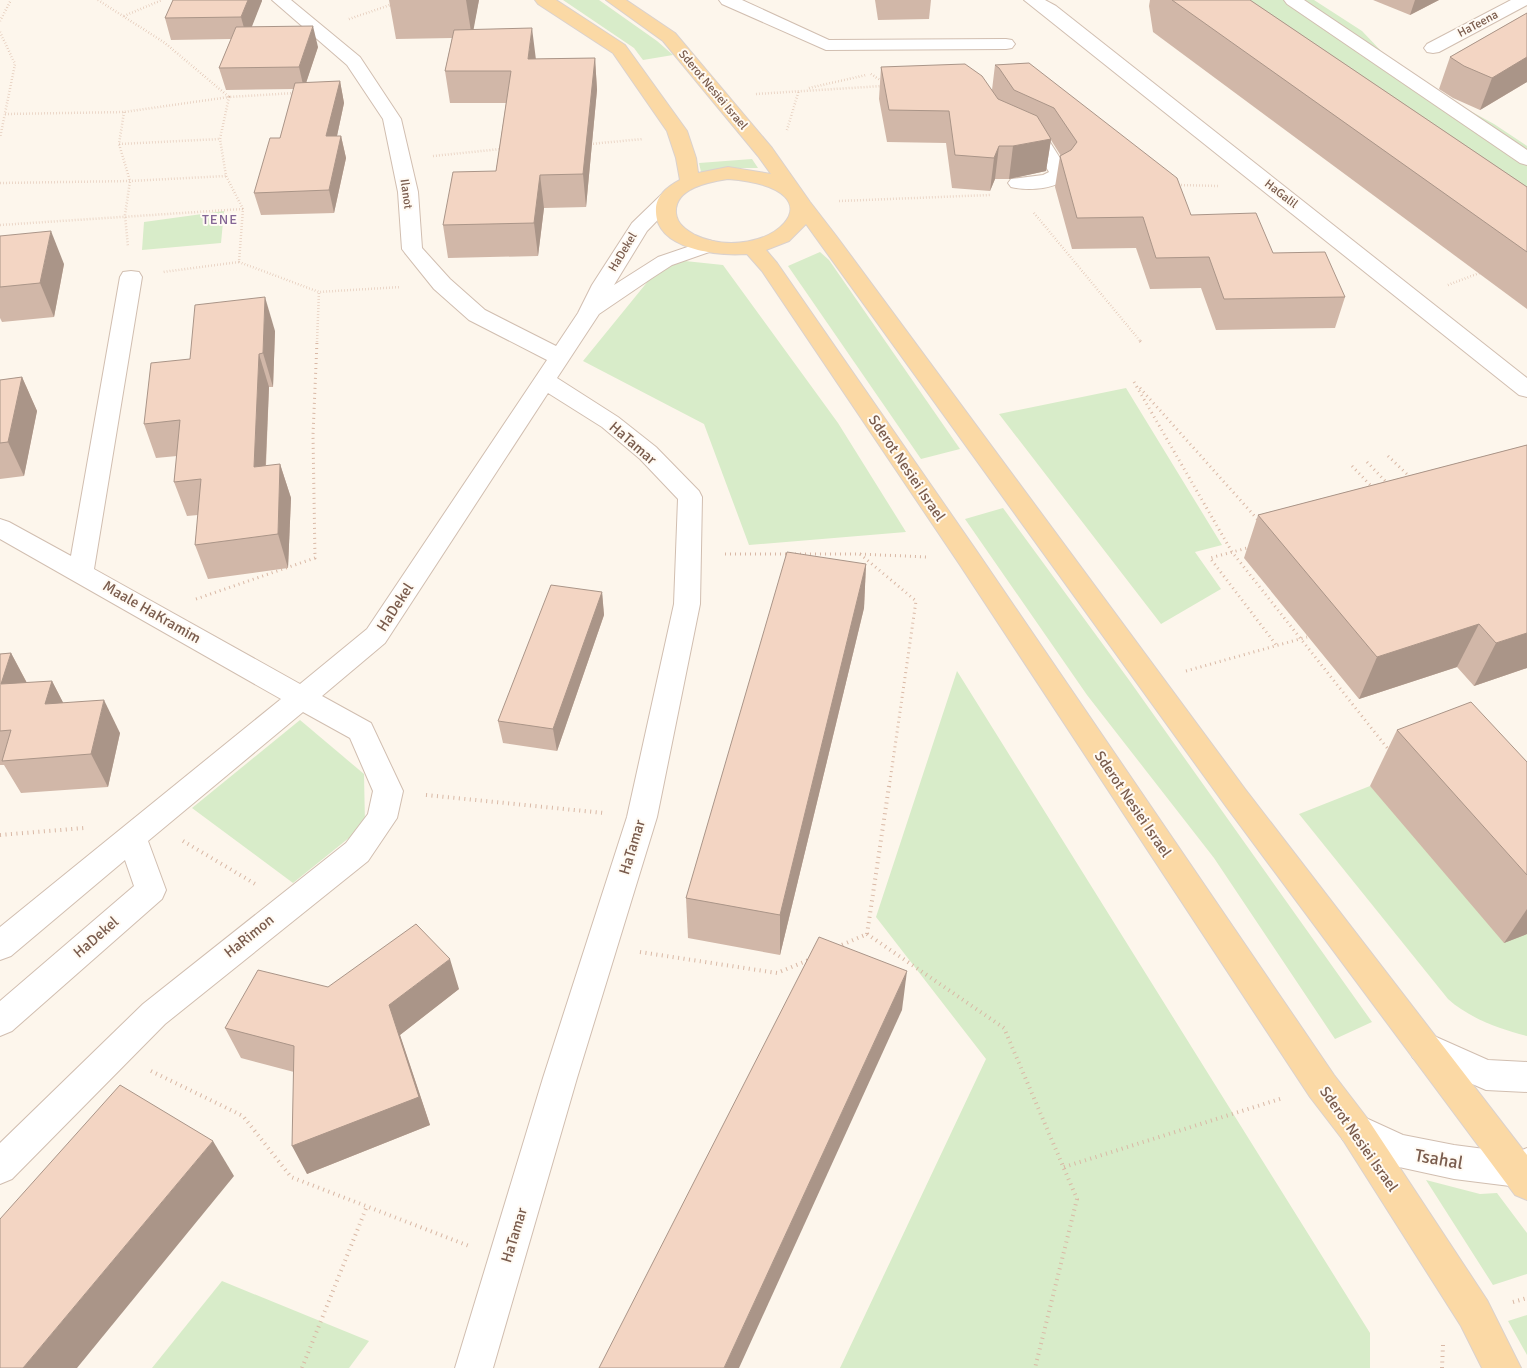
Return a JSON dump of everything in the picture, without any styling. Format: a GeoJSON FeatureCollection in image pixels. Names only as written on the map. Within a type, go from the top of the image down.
{"type":"FeatureCollection","features":[{"type":"Feature","properties":{"kind":"main road"},"geometry":{"type":"LineString","coordinates":[[544,0],[619,49],[677,130],[690,182]]}},
{"type":"Feature","properties":{"kind":"main road","name":"Sderot Nesiei Israel"},"geometry":{"type":"LineString","coordinates":[[615,0],[669,37],[765,152],[797,199],[830,241],[1150,682],[1425,1047],[1524,1173]]}},
{"type":"Feature","properties":{"kind":"main road"},"geometry":{"type":"LineString","coordinates":[[728,173],[748,174],[767,178],[783,185],[797,199],[801,212],[798,222],[791,230],[767,243],[752,247],[729,249],[708,246],[689,240],[675,231],[667,221],[665,210],[668,199],[677,190],[690,182],[708,176],[728,173]]}},
{"type":"Feature","properties":{"kind":"main road","name":"Sderot Nesiei Israel"},"geometry":{"type":"LineString","coordinates":[[752,247],[770,267],[969,559],[1322,1086],[1355,1128],[1474,1313],[1502,1368]]}},
{"type":"Feature","properties":{"kind":"street","name":"Ilanot"},"geometry":{"type":"LineString","coordinates":[[281,0],[354,61],[392,119],[408,192],[412,249],[442,284],[476,315],[552,368]]}},
{"type":"Feature","properties":{"kind":"street"},"geometry":{"type":"LineString","coordinates":[[728,0],[826,46],[1006,44]]}},
{"type":"Feature","properties":{"kind":"street","name":"HaGalil"},"geometry":{"type":"LineString","coordinates":[[1033,0],[1050,10],[1527,390]]}},
{"type":"Feature","properties":{"kind":"street"},"geometry":{"type":"LineString","coordinates":[[1293,0],[1527,159]]}},
{"type":"Feature","properties":{"kind":"street","name":"HaTeena"},"geometry":{"type":"LineString","coordinates":[[1433,48],[1524,0]]}},
{"type":"Feature","properties":{"kind":"street"},"geometry":{"type":"LineString","coordinates":[[1002,126],[1041,143],[1060,174],[1048,181],[1018,188]]}},
{"type":"Feature","properties":{"kind":"street","name":"HaDekel"},"geometry":{"type":"LineString","coordinates":[[0,946],[376,636],[589,313],[604,284],[639,227],[668,199]]}},
{"type":"Feature","properties":{"kind":"street","name":"HaDekel"},"geometry":{"type":"LineString","coordinates":[[589,313],[644,273],[666,261],[708,246]]}},
{"type":"Feature","properties":{"kind":"street"},"geometry":{"type":"LineString","coordinates":[[81,572],[131,276]]}},
{"type":"Feature","properties":{"kind":"street","name":"HaTamar"},"geometry":{"type":"LineString","coordinates":[[474,1368],[642,817],[687,604],[690,497],[648,453],[610,422],[552,368]]}},
{"type":"Feature","properties":{"kind":"street","name":"Maale HaKramim"},"geometry":{"type":"LineString","coordinates":[[0,528],[303,697]]}},
{"type":"Feature","properties":{"kind":"street"},"geometry":{"type":"LineString","coordinates":[[303,697],[361,731],[388,791]]}},
{"type":"Feature","properties":{"kind":"street","name":"HaRimon"},"geometry":{"type":"LineString","coordinates":[[0,1167],[154,1014],[357,852],[382,818],[388,791]]}},
{"type":"Feature","properties":{"kind":"street","name":"HaDekel"},"geometry":{"type":"LineString","coordinates":[[0,1021],[150,890],[141,830]]}},
{"type":"Feature","properties":{"kind":"street"},"geometry":{"type":"LineString","coordinates":[[1425,1047],[1486,1075],[1527,1077]]}},
{"type":"Feature","properties":{"kind":"street","name":"Tsahal"},"geometry":{"type":"LineString","coordinates":[[1355,1128],[1399,1151],[1524,1173]]}},
{"type":"Feature","properties":{"kind":"path"},"geometry":{"type":"LineString","coordinates":[[0,21],[11,0]]}},
{"type":"Feature","properties":{"kind":"path"},"geometry":{"type":"LineString","coordinates":[[98,0],[165,43],[229,97]]}},
{"type":"Feature","properties":{"kind":"path"},"geometry":{"type":"LineString","coordinates":[[124,16],[162,0]]}},
{"type":"Feature","properties":{"kind":"path"},"geometry":{"type":"LineString","coordinates":[[316,29],[398,3]]}},
{"type":"Feature","properties":{"kind":"path"},"geometry":{"type":"LineString","coordinates":[[0,32],[15,64],[0,138]]}},
{"type":"Feature","properties":{"kind":"path"},"geometry":{"type":"LineString","coordinates":[[786,131],[799,90],[889,86]]}},
{"type":"Feature","properties":{"kind":"path"},"geometry":{"type":"LineString","coordinates":[[5,114],[124,112],[229,97],[296,93]]}},
{"type":"Feature","properties":{"kind":"path"},"geometry":{"type":"LineString","coordinates":[[229,97],[220,139],[226,176],[243,209],[239,262]]}},
{"type":"Feature","properties":{"kind":"path"},"geometry":{"type":"LineString","coordinates":[[124,112],[119,144],[130,181],[125,215]]}},
{"type":"Feature","properties":{"kind":"path"},"geometry":{"type":"LineString","coordinates":[[582,144],[679,136]]}},
{"type":"Feature","properties":{"kind":"path"},"geometry":{"type":"LineString","coordinates":[[119,144],[220,139]]}},
{"type":"Feature","properties":{"kind":"path"},"geometry":{"type":"LineString","coordinates":[[401,160],[480,150],[508,149]]}},
{"type":"Feature","properties":{"kind":"path"},"geometry":{"type":"LineString","coordinates":[[0,183],[130,181],[226,176]]}},
{"type":"Feature","properties":{"kind":"path"},"geometry":{"type":"LineString","coordinates":[[1174,185],[1272,187]]}},
{"type":"Feature","properties":{"kind":"path"},"geometry":{"type":"LineString","coordinates":[[839,201],[1018,188],[1142,343]]}},
{"type":"Feature","properties":{"kind":"path"},"geometry":{"type":"LineString","coordinates":[[0,224],[243,209]]}},
{"type":"Feature","properties":{"kind":"path"},"geometry":{"type":"LineString","coordinates":[[131,276],[239,262],[319,292],[442,284]]}},
{"type":"Feature","properties":{"kind":"path"},"geometry":{"type":"LineString","coordinates":[[1412,298],[1483,272]]}},
{"type":"Feature","properties":{"kind":"path"},"geometry":{"type":"LineString","coordinates":[[154,614],[315,558],[313,435],[319,292]]}},
{"type":"Feature","properties":{"kind":"path"},"geometry":{"type":"LineString","coordinates":[[1264,526],[1134,382],[1232,552],[1388,749]]}},
{"type":"Feature","properties":{"kind":"path"},"geometry":{"type":"LineString","coordinates":[[1388,456],[1413,480]]}},
{"type":"Feature","properties":{"kind":"path"},"geometry":{"type":"LineString","coordinates":[[1367,462],[1395,490]]}},
{"type":"Feature","properties":{"kind":"path"},"geometry":{"type":"LineString","coordinates":[[1352,466],[1372,487]]}},
{"type":"Feature","properties":{"kind":"path"},"geometry":{"type":"LineString","coordinates":[[1259,545],[1210,558],[1277,646]]}},
{"type":"Feature","properties":{"kind":"path"},"geometry":{"type":"LineString","coordinates":[[688,554],[860,554],[969,559]]}},
{"type":"Feature","properties":{"kind":"path"},"geometry":{"type":"LineString","coordinates":[[860,554],[916,601],[867,934]]}},
{"type":"Feature","properties":{"kind":"path"},"geometry":{"type":"LineString","coordinates":[[1150,682],[1307,637]]}},
{"type":"Feature","properties":{"kind":"path"},"geometry":{"type":"LineString","coordinates":[[388,791],[642,817]]}},
{"type":"Feature","properties":{"kind":"path"},"geometry":{"type":"LineString","coordinates":[[0,834],[141,830],[290,904]]}},
{"type":"Feature","properties":{"kind":"path"},"geometry":{"type":"LineString","coordinates":[[831,950],[867,934]]}},
{"type":"Feature","properties":{"kind":"path"},"geometry":{"type":"LineString","coordinates":[[867,934],[1004,1028],[1077,1199],[1035,1368]]}},
{"type":"Feature","properties":{"kind":"path"},"geometry":{"type":"LineString","coordinates":[[602,946],[777,974],[813,958]]}},
{"type":"Feature","properties":{"kind":"path"},"geometry":{"type":"LineString","coordinates":[[115,1053],[243,1116],[291,1177],[506,1261]]}},
{"type":"Feature","properties":{"kind":"path"},"geometry":{"type":"LineString","coordinates":[[1064,1167],[1322,1086]]}},
{"type":"Feature","properties":{"kind":"path"},"geometry":{"type":"LineString","coordinates":[[302,1368],[367,1206]]}},
{"type":"Feature","properties":{"kind":"green space"},"geometry":{"type":"Polygon","coordinates":[[[563,0],[599,0],[657,41],[673,55],[643,60],[634,48],[563,0]]]}},
{"type":"Feature","properties":{"kind":"green space"},"geometry":{"type":"Polygon","coordinates":[[[1236,0],[1314,0],[1362,31],[1403,74],[1494,124],[1527,146],[1527,205],[1236,0]]]}},
{"type":"Feature","properties":{"kind":"green space"},"geometry":{"type":"Polygon","coordinates":[[[752,159],[758,168],[727,168],[701,172],[699,163],[752,159]]]}},
{"type":"Feature","properties":{"kind":"green space"},"geometry":{"type":"Polygon","coordinates":[[[224,211],[221,243],[142,250],[144,222],[224,211]]]}},
{"type":"Feature","properties":{"kind":"green space"},"geometry":{"type":"Polygon","coordinates":[[[820,252],[829,260],[960,449],[921,459],[788,266],[820,252]]]}},
{"type":"Feature","properties":{"kind":"green space"},"geometry":{"type":"Polygon","coordinates":[[[666,259],[723,265],[838,423],[906,532],[749,545],[704,424],[583,361],[666,259]]]}},
{"type":"Feature","properties":{"kind":"green space"},"geometry":{"type":"Polygon","coordinates":[[[1126,388],[1222,545],[1195,552],[1221,589],[1161,624],[999,414],[1126,388]]]}},
{"type":"Feature","properties":{"kind":"green space"},"geometry":{"type":"Polygon","coordinates":[[[1003,508],[1129,680],[1372,1022],[1335,1039],[1214,858],[1087,695],[965,519],[1003,508]]]}},
{"type":"Feature","properties":{"kind":"green space"},"geometry":{"type":"Polygon","coordinates":[[[957,671],[1370,1333],[1370,1368],[840,1368],[986,1059],[876,917],[957,671]]]}},
{"type":"Feature","properties":{"kind":"green space"},"geometry":{"type":"Polygon","coordinates":[[[300,720],[364,774],[365,825],[293,883],[192,808],[300,720]]]}},
{"type":"Feature","properties":{"kind":"green space"},"geometry":{"type":"Polygon","coordinates":[[[1370,786],[1527,934],[1527,1036],[1485,1022],[1465,1012],[1448,999],[1299,814],[1370,786]]]}},
{"type":"Feature","properties":{"kind":"green space"},"geometry":{"type":"Polygon","coordinates":[[[1426,1180],[1480,1194],[1497,1193],[1527,1233],[1527,1274],[1493,1285],[1426,1180]]]}},
{"type":"Feature","properties":{"kind":"green space"},"geometry":{"type":"Polygon","coordinates":[[[222,1281],[369,1341],[349,1368],[152,1368],[222,1281]]]}},
{"type":"Feature","properties":{"kind":"green space"},"geometry":{"type":"Polygon","coordinates":[[[1527,1315],[1527,1355],[1508,1321],[1527,1315]]]}},
{"type":"Feature","properties":{"kind":"building"},"geometry":{"type":"Polygon","coordinates":[[[173,0],[248,0],[241,17],[165,18],[173,0]]]}},
{"type":"Feature","properties":{"kind":"building"},"geometry":{"type":"Polygon","coordinates":[[[1172,0],[1250,0],[1527,187],[1527,252],[1172,0]]]}},
{"type":"Feature","properties":{"kind":"building"},"geometry":{"type":"Polygon","coordinates":[[[1527,13],[1527,57],[1492,78],[1464,66],[1450,57],[1527,13]]]}},
{"type":"Feature","properties":{"kind":"building"},"geometry":{"type":"Polygon","coordinates":[[[313,26],[299,67],[219,68],[236,27],[313,26]]]}},
{"type":"Feature","properties":{"kind":"building"},"geometry":{"type":"Polygon","coordinates":[[[532,28],[528,59],[595,58],[583,174],[540,175],[534,223],[443,225],[453,172],[496,171],[511,71],[445,71],[454,30],[532,28]]]}},
{"type":"Feature","properties":{"kind":"building"},"geometry":{"type":"Polygon","coordinates":[[[1029,63],[1177,178],[1191,215],[1256,213],[1273,253],[1325,252],[1345,297],[1224,299],[1209,257],[1156,258],[1143,217],[1077,218],[1060,156],[1071,150],[1077,142],[1054,108],[1014,90],[995,65],[1029,63]]]}},
{"type":"Feature","properties":{"kind":"building"},"geometry":{"type":"Polygon","coordinates":[[[965,64],[982,76],[998,99],[1037,116],[1051,139],[1013,146],[999,146],[994,158],[955,155],[949,111],[889,110],[881,67],[965,64]]]}},
{"type":"Feature","properties":{"kind":"building"},"geometry":{"type":"Polygon","coordinates":[[[340,81],[326,136],[341,136],[329,190],[254,193],[270,138],[280,138],[295,83],[340,81]]]}},
{"type":"Feature","properties":{"kind":"building"},"geometry":{"type":"Polygon","coordinates":[[[51,231],[40,283],[0,287],[0,236],[51,231]]]}},
{"type":"Feature","properties":{"kind":"building"},"geometry":{"type":"Polygon","coordinates":[[[265,297],[263,353],[259,354],[254,467],[280,464],[278,534],[195,545],[201,479],[174,482],[180,420],[144,424],[151,363],[190,359],[195,305],[265,297]]]}},
{"type":"Feature","properties":{"kind":"building"},"geometry":{"type":"Polygon","coordinates":[[[22,377],[8,442],[0,443],[0,380],[22,377]]]}},
{"type":"Feature","properties":{"kind":"building"},"geometry":{"type":"Polygon","coordinates":[[[1527,445],[1527,633],[1496,643],[1479,624],[1377,657],[1258,515],[1527,445]]]}},
{"type":"Feature","properties":{"kind":"building"},"geometry":{"type":"Polygon","coordinates":[[[787,552],[866,564],[780,915],[686,898],[787,552]]]}},
{"type":"Feature","properties":{"kind":"building"},"geometry":{"type":"Polygon","coordinates":[[[551,585],[602,592],[553,729],[498,721],[551,585]]]}},
{"type":"Feature","properties":{"kind":"building"},"geometry":{"type":"Polygon","coordinates":[[[11,653],[1,684],[52,681],[45,704],[104,700],[91,754],[2,761],[11,730],[0,731],[0,654],[11,653]]]}},
{"type":"Feature","properties":{"kind":"building"},"geometry":{"type":"Polygon","coordinates":[[[1471,702],[1527,762],[1527,875],[1397,730],[1471,702]]]}},
{"type":"Feature","properties":{"kind":"building"},"geometry":{"type":"Polygon","coordinates":[[[416,924],[450,959],[389,1005],[419,1097],[292,1146],[294,1046],[225,1028],[258,970],[328,987],[416,924]]]}},
{"type":"Feature","properties":{"kind":"building"},"geometry":{"type":"Polygon","coordinates":[[[819,937],[907,971],[724,1368],[599,1368],[819,937]]]}},
{"type":"Feature","properties":{"kind":"building"},"geometry":{"type":"Polygon","coordinates":[[[120,1085],[213,1141],[23,1368],[0,1368],[0,1219],[120,1085]]]}},
{"type":"Feature","properties":{"kind":"district","name":"TENE"},"geometry":{"type":"Point","coordinates":[220,219]}}]}
